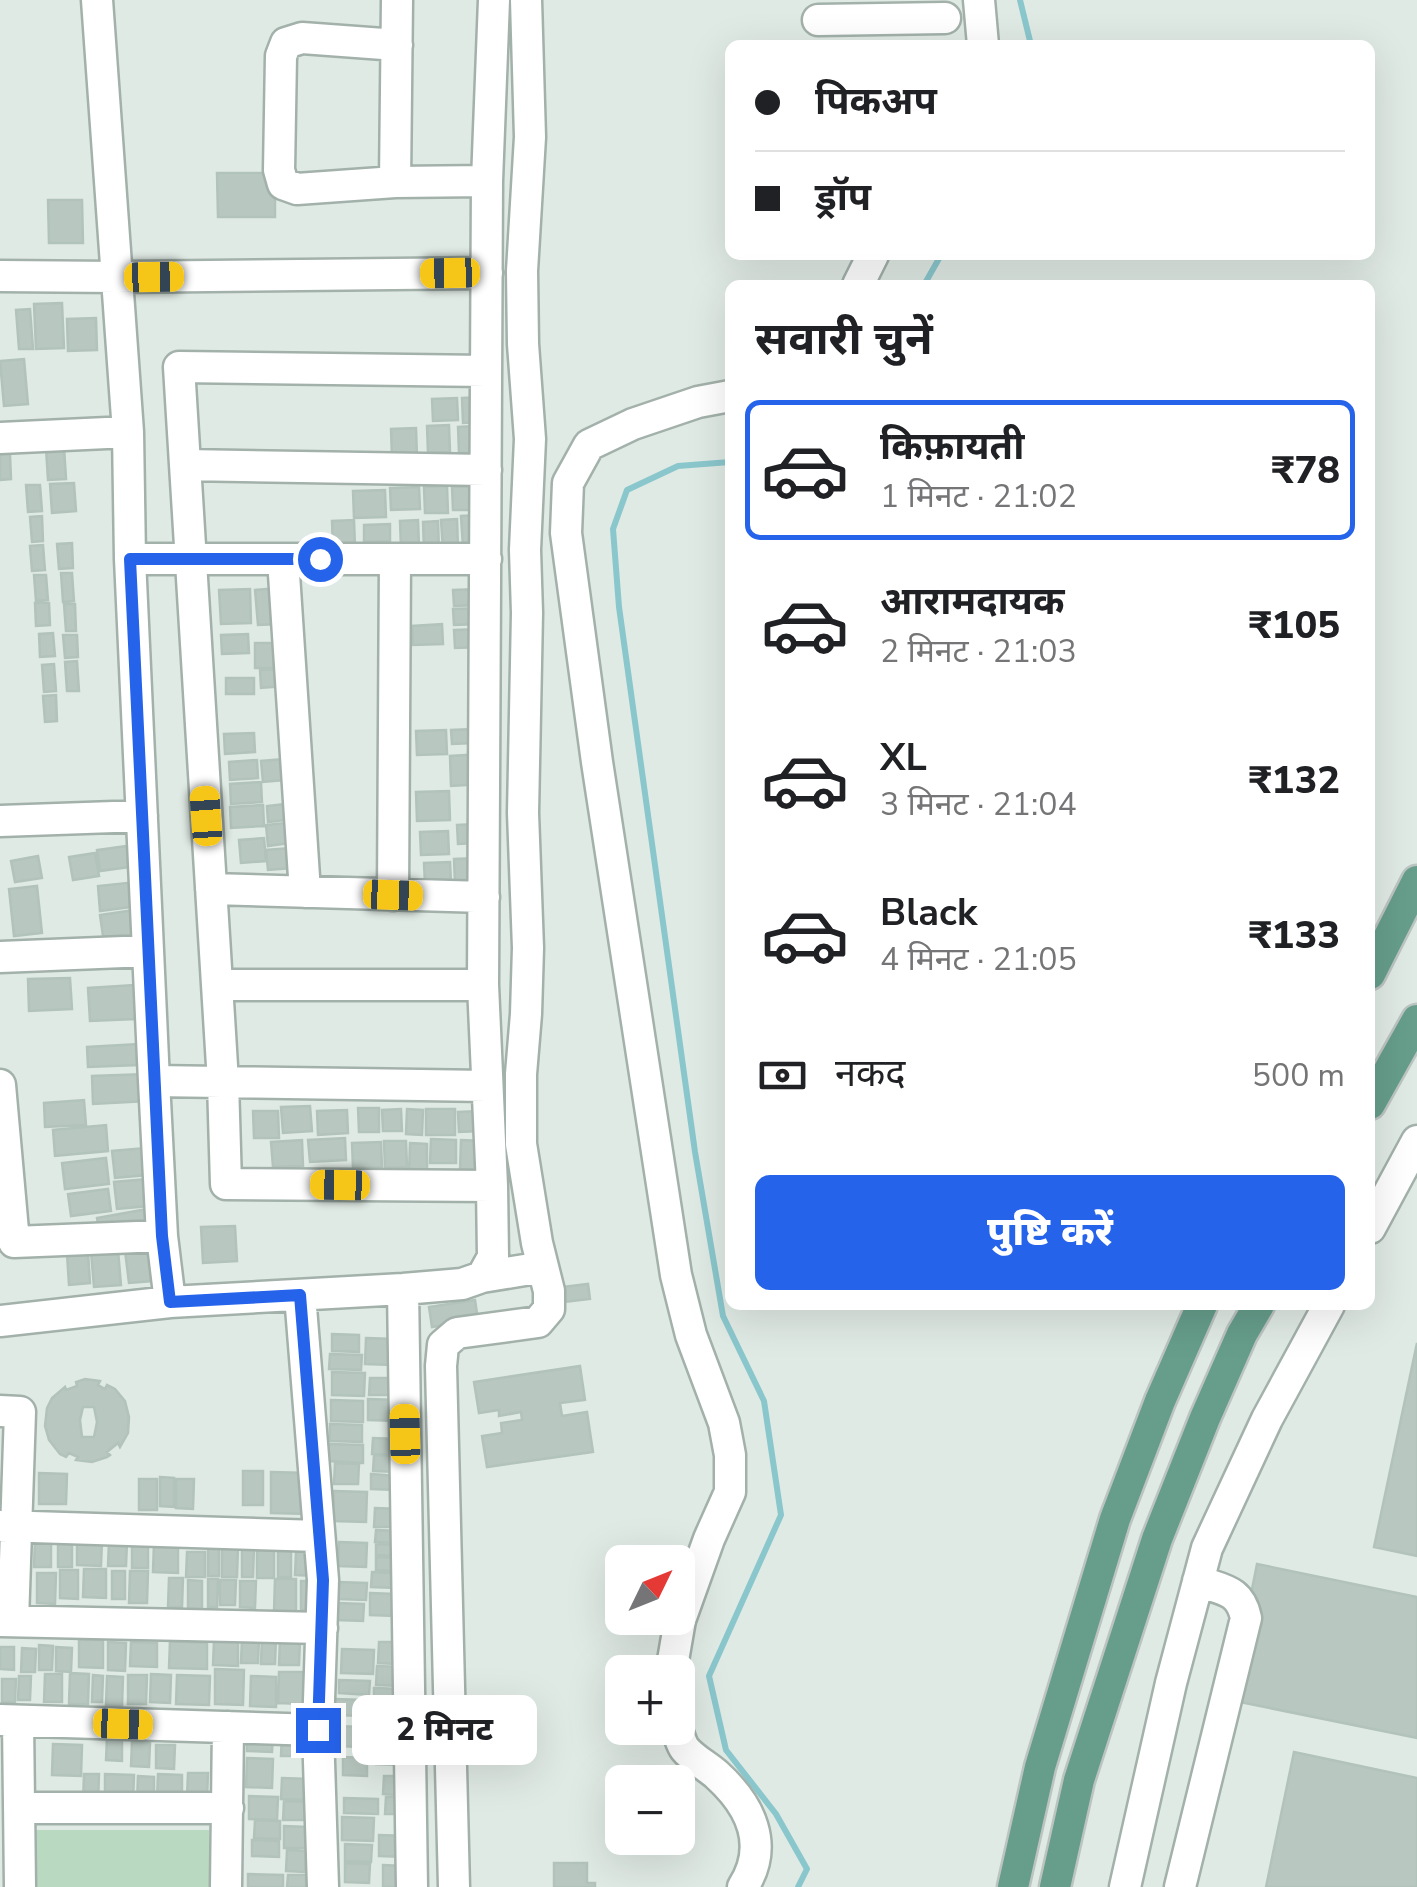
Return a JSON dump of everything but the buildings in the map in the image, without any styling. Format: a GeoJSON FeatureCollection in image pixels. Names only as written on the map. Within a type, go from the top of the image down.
{"type":"FeatureCollection","features":[{"type":"Feature","properties":{"kind":"main road"},"geometry":{"type":"LineString","coordinates":[[1375,964],[1417,880]]}},
{"type":"Feature","properties":{"kind":"main road"},"geometry":{"type":"LineString","coordinates":[[1375,1095],[1417,1020]]}},
{"type":"Feature","properties":{"kind":"main road"},"geometry":{"type":"LineString","coordinates":[[1013,1887],[1040,1767],[1115,1519],[1200,1310]]}},
{"type":"Feature","properties":{"kind":"main road"},"geometry":{"type":"LineString","coordinates":[[1055,1887],[1079,1780],[1158,1539],[1204,1418],[1256,1310]]}},
{"type":"Feature","properties":{"kind":"street"},"geometry":{"type":"LineString","coordinates":[[97,0],[128,432],[130,559],[154,1081],[162,1236],[170,1302]]}},
{"type":"Feature","properties":{"kind":"street"},"geometry":{"type":"LineString","coordinates":[[395,182],[398,0]]}},
{"type":"Feature","properties":{"kind":"street"},"geometry":{"type":"LineString","coordinates":[[482,1277],[493,1256],[483,985],[487,181],[494,0]]}},
{"type":"Feature","properties":{"kind":"street"},"geometry":{"type":"LineString","coordinates":[[454,1887],[440,1366],[443,1345],[457,1333],[538,1322],[550,1309],[520,1144],[528,948],[523,813],[530,439],[522,271],[530,137],[526,0]]}},
{"type":"Feature","properties":{"kind":"street"},"geometry":{"type":"LineString","coordinates":[[978,0],[982,40]]}},
{"type":"Feature","properties":{"kind":"street"},"geometry":{"type":"LineString","coordinates":[[817,22],[945,18]]}},
{"type":"Feature","properties":{"kind":"street"},"geometry":{"type":"LineString","coordinates":[[397,45],[302,38],[286,43],[280,56],[279,170],[283,184],[298,189],[487,181]]}},
{"type":"Feature","properties":{"kind":"street"},"geometry":{"type":"LineString","coordinates":[[0,276],[487,273]]}},
{"type":"Feature","properties":{"kind":"street"},"geometry":{"type":"LineString","coordinates":[[486,371],[179,368],[226,1184],[492,1186]]}},
{"type":"Feature","properties":{"kind":"street"},"geometry":{"type":"LineString","coordinates":[[674,1655],[680,1620],[730,1492],[730,1455],[724,1423],[691,1335],[676,1275],[597,762],[566,533],[568,483],[589,445],[633,424],[725,397]]}},
{"type":"Feature","properties":{"kind":"street"},"geometry":{"type":"LineString","coordinates":[[0,438],[128,432]]}},
{"type":"Feature","properties":{"kind":"street"},"geometry":{"type":"LineString","coordinates":[[185,465],[486,470]]}},
{"type":"Feature","properties":{"kind":"street"},"geometry":{"type":"LineString","coordinates":[[130,559],[486,559]]}},
{"type":"Feature","properties":{"kind":"street"},"geometry":{"type":"LineString","coordinates":[[283,559],[305,892]]}},
{"type":"Feature","properties":{"kind":"street"},"geometry":{"type":"LineString","coordinates":[[393,895],[394,559]]}},
{"type":"Feature","properties":{"kind":"street"},"geometry":{"type":"LineString","coordinates":[[0,821],[142,816]]}},
{"type":"Feature","properties":{"kind":"street"},"geometry":{"type":"LineString","coordinates":[[211,889],[484,898]]}},
{"type":"Feature","properties":{"kind":"street"},"geometry":{"type":"LineString","coordinates":[[0,956],[148,951]]}},
{"type":"Feature","properties":{"kind":"street"},"geometry":{"type":"LineString","coordinates":[[217,984],[483,985]]}},
{"type":"Feature","properties":{"kind":"street"},"geometry":{"type":"LineString","coordinates":[[154,1081],[487,1086]]}},
{"type":"Feature","properties":{"kind":"street"},"geometry":{"type":"LineString","coordinates":[[0,1085],[14,1242],[162,1236]]}},
{"type":"Feature","properties":{"kind":"street"},"geometry":{"type":"LineString","coordinates":[[1375,1219],[1417,1141]]}},
{"type":"Feature","properties":{"kind":"street"},"geometry":{"type":"LineString","coordinates":[[0,1321],[170,1302],[403,1290],[462,1284],[543,1267]]}},
{"type":"Feature","properties":{"kind":"street"},"geometry":{"type":"LineString","coordinates":[[403,1290],[412,1887]]}},
{"type":"Feature","properties":{"kind":"street"},"geometry":{"type":"LineString","coordinates":[[300,1295],[323,1580],[318,1730],[323,1887]]}},
{"type":"Feature","properties":{"kind":"street"},"geometry":{"type":"LineString","coordinates":[[1125,1887],[1171,1683],[1207,1548],[1267,1419],[1326,1310]]}},
{"type":"Feature","properties":{"kind":"street"},"geometry":{"type":"LineString","coordinates":[[0,1411],[20,1412],[8,1526],[6,1621],[322,1628]]}},
{"type":"Feature","properties":{"kind":"street"},"geometry":{"type":"LineString","coordinates":[[8,1526],[320,1536]]}},
{"type":"Feature","properties":{"kind":"street"},"geometry":{"type":"LineString","coordinates":[[1180,1887],[1246,1618],[1236,1595],[1198,1582]]}},
{"type":"Feature","properties":{"kind":"street"},"geometry":{"type":"LineString","coordinates":[[20,1887],[20,1808],[9,1721],[318,1730]]}},
{"type":"Feature","properties":{"kind":"street"},"geometry":{"type":"LineString","coordinates":[[226,1887],[228,1727]]}},
{"type":"Feature","properties":{"kind":"street"},"geometry":{"type":"LineString","coordinates":[[683,1745],[719,1776],[745,1807],[758,1840],[743,1887]]}},
{"type":"Feature","properties":{"kind":"street"},"geometry":{"type":"LineString","coordinates":[[20,1808],[228,1808]]}},
{"type":"Feature","properties":{"kind":"green space"},"geometry":{"type":"Polygon","coordinates":[[[26,1830],[209,1830],[209,1887],[27,1887],[26,1830]]]}},
{"type":"Feature","properties":{"kind":"waterway"},"geometry":{"type":"LineString","coordinates":[[1020,0],[1030,40]]}},
{"type":"Feature","properties":{"kind":"waterway"},"geometry":{"type":"LineString","coordinates":[[927,280],[938,260]]}},
{"type":"Feature","properties":{"kind":"waterway"},"geometry":{"type":"LineString","coordinates":[[725,462],[678,466],[627,490],[613,529],[619,607],[695,1152],[723,1316],[764,1401],[781,1515],[709,1676],[726,1750],[776,1814],[807,1869],[798,1887]]}},
{"type":"Feature","properties":{"kind":"route"},"geometry":{"type":"LineString","coordinates":[[318,1730],[323,1580],[300,1295],[170,1302],[162,1236],[130,559],[320,559]]}}]}
